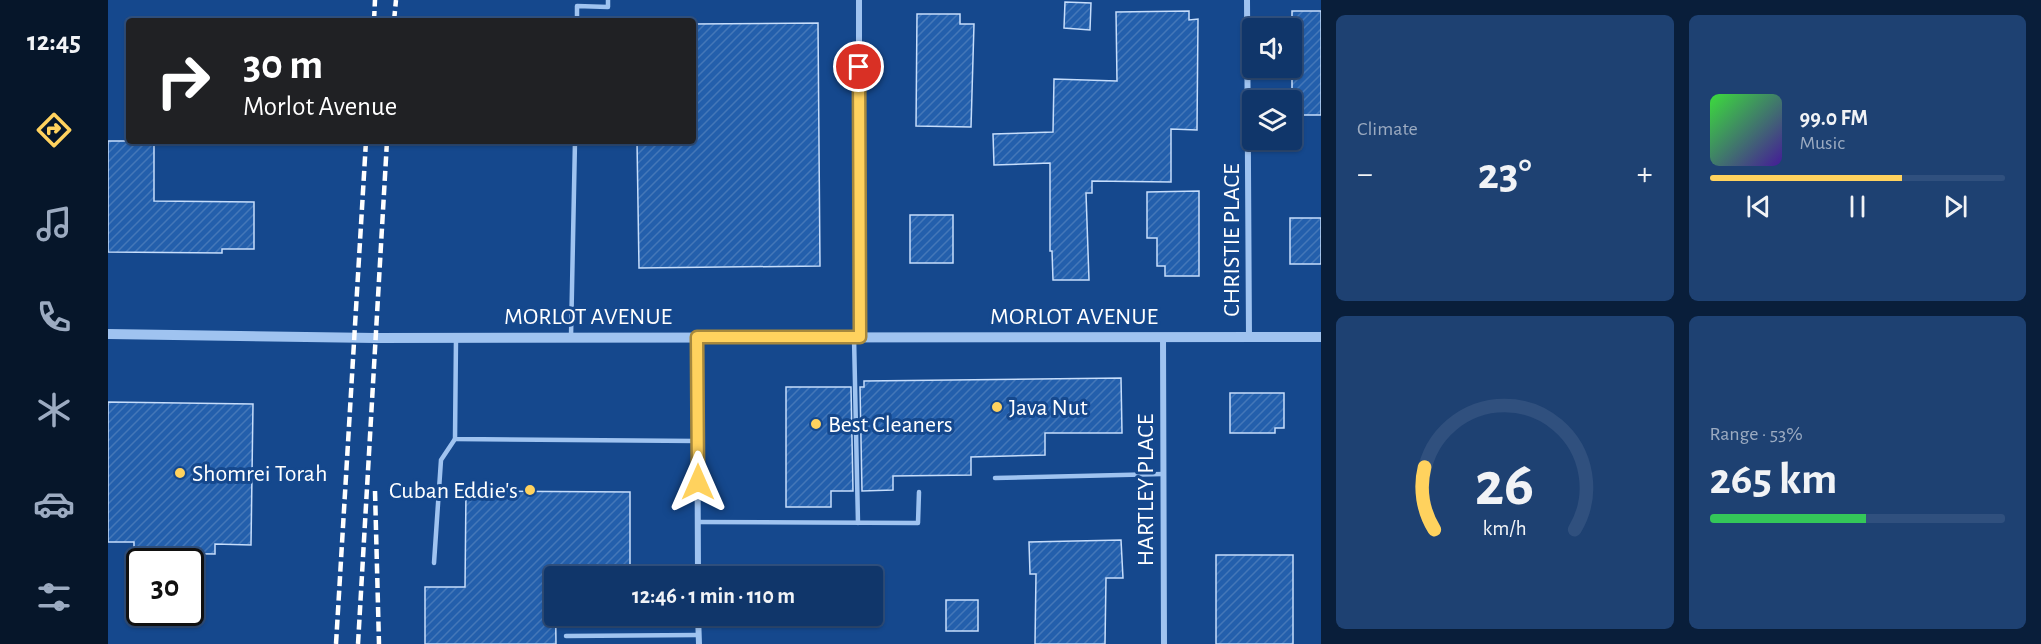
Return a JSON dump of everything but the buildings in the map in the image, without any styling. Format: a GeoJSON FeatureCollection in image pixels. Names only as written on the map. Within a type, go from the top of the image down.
{"type":"FeatureCollection","features":[{"type":"Feature","properties":{"kind":"street"},"geometry":{"type":"LineString","coordinates":[[857,337],[859,0]]}},
{"type":"Feature","properties":{"kind":"street","name":"CHRISTIE PLACE"},"geometry":{"type":"LineString","coordinates":[[1247,0],[1249,337]]}},
{"type":"Feature","properties":{"kind":"street","name":"MORLOT AVENUE"},"geometry":{"type":"LineString","coordinates":[[108,334],[456,338],[1321,337]]}},
{"type":"Feature","properties":{"kind":"street"},"geometry":{"type":"LineString","coordinates":[[697,337],[698,566]]}},
{"type":"Feature","properties":{"kind":"street","name":"HARTLEY PLACE"},"geometry":{"type":"LineString","coordinates":[[1163,337],[1164,644]]}},
{"type":"Feature","properties":{"kind":"street"},"geometry":{"type":"LineString","coordinates":[[699,626],[699,644]]}},
{"type":"Feature","properties":{"kind":"lane"},"geometry":{"type":"LineString","coordinates":[[577,18],[577,6],[608,7],[608,0]]}},
{"type":"Feature","properties":{"kind":"lane"},"geometry":{"type":"LineString","coordinates":[[571,338],[574,144]]}},
{"type":"Feature","properties":{"kind":"lane"},"geometry":{"type":"LineString","coordinates":[[857,337],[858,523]]}},
{"type":"Feature","properties":{"kind":"lane"},"geometry":{"type":"LineString","coordinates":[[434,563],[441,460],[455,439],[456,338]]}},
{"type":"Feature","properties":{"kind":"lane"},"geometry":{"type":"LineString","coordinates":[[455,439],[697,441]]}},
{"type":"Feature","properties":{"kind":"lane"},"geometry":{"type":"LineString","coordinates":[[995,478],[1163,474]]}},
{"type":"Feature","properties":{"kind":"lane"},"geometry":{"type":"LineString","coordinates":[[698,522],[918,523],[919,492]]}},
{"type":"Feature","properties":{"kind":"lane"},"geometry":{"type":"LineString","coordinates":[[566,636],[699,635]]}},
{"type":"Feature","properties":{"kind":"railway"},"geometry":{"type":"LineString","coordinates":[[374,18],[375,0]]}},
{"type":"Feature","properties":{"kind":"railway"},"geometry":{"type":"LineString","coordinates":[[394,18],[396,0]]}},
{"type":"Feature","properties":{"kind":"railway"},"geometry":{"type":"LineString","coordinates":[[336,644],[366,144]]}},
{"type":"Feature","properties":{"kind":"railway"},"geometry":{"type":"LineString","coordinates":[[358,644],[387,144]]}},
{"type":"Feature","properties":{"kind":"railway"},"geometry":{"type":"LineString","coordinates":[[375,491],[379,644]]}},
{"type":"Feature","properties":{"kind":"place","name":"Java Nut"},"geometry":{"type":"Point","coordinates":[997,407]}},
{"type":"Feature","properties":{"kind":"place","name":"Best Cleaners"},"geometry":{"type":"Point","coordinates":[816,424]}},
{"type":"Feature","properties":{"kind":"place","name":"Shomrei Torah"},"geometry":{"type":"Point","coordinates":[180,473]}},
{"type":"Feature","properties":{"kind":"place","name":"Cuban Eddie's"},"geometry":{"type":"Point","coordinates":[530,490]}},
{"type":"Feature","properties":{"kind":"route"},"geometry":{"type":"LineString","coordinates":[[698,482],[697,337],[860,337],[859,67]]}}]}
